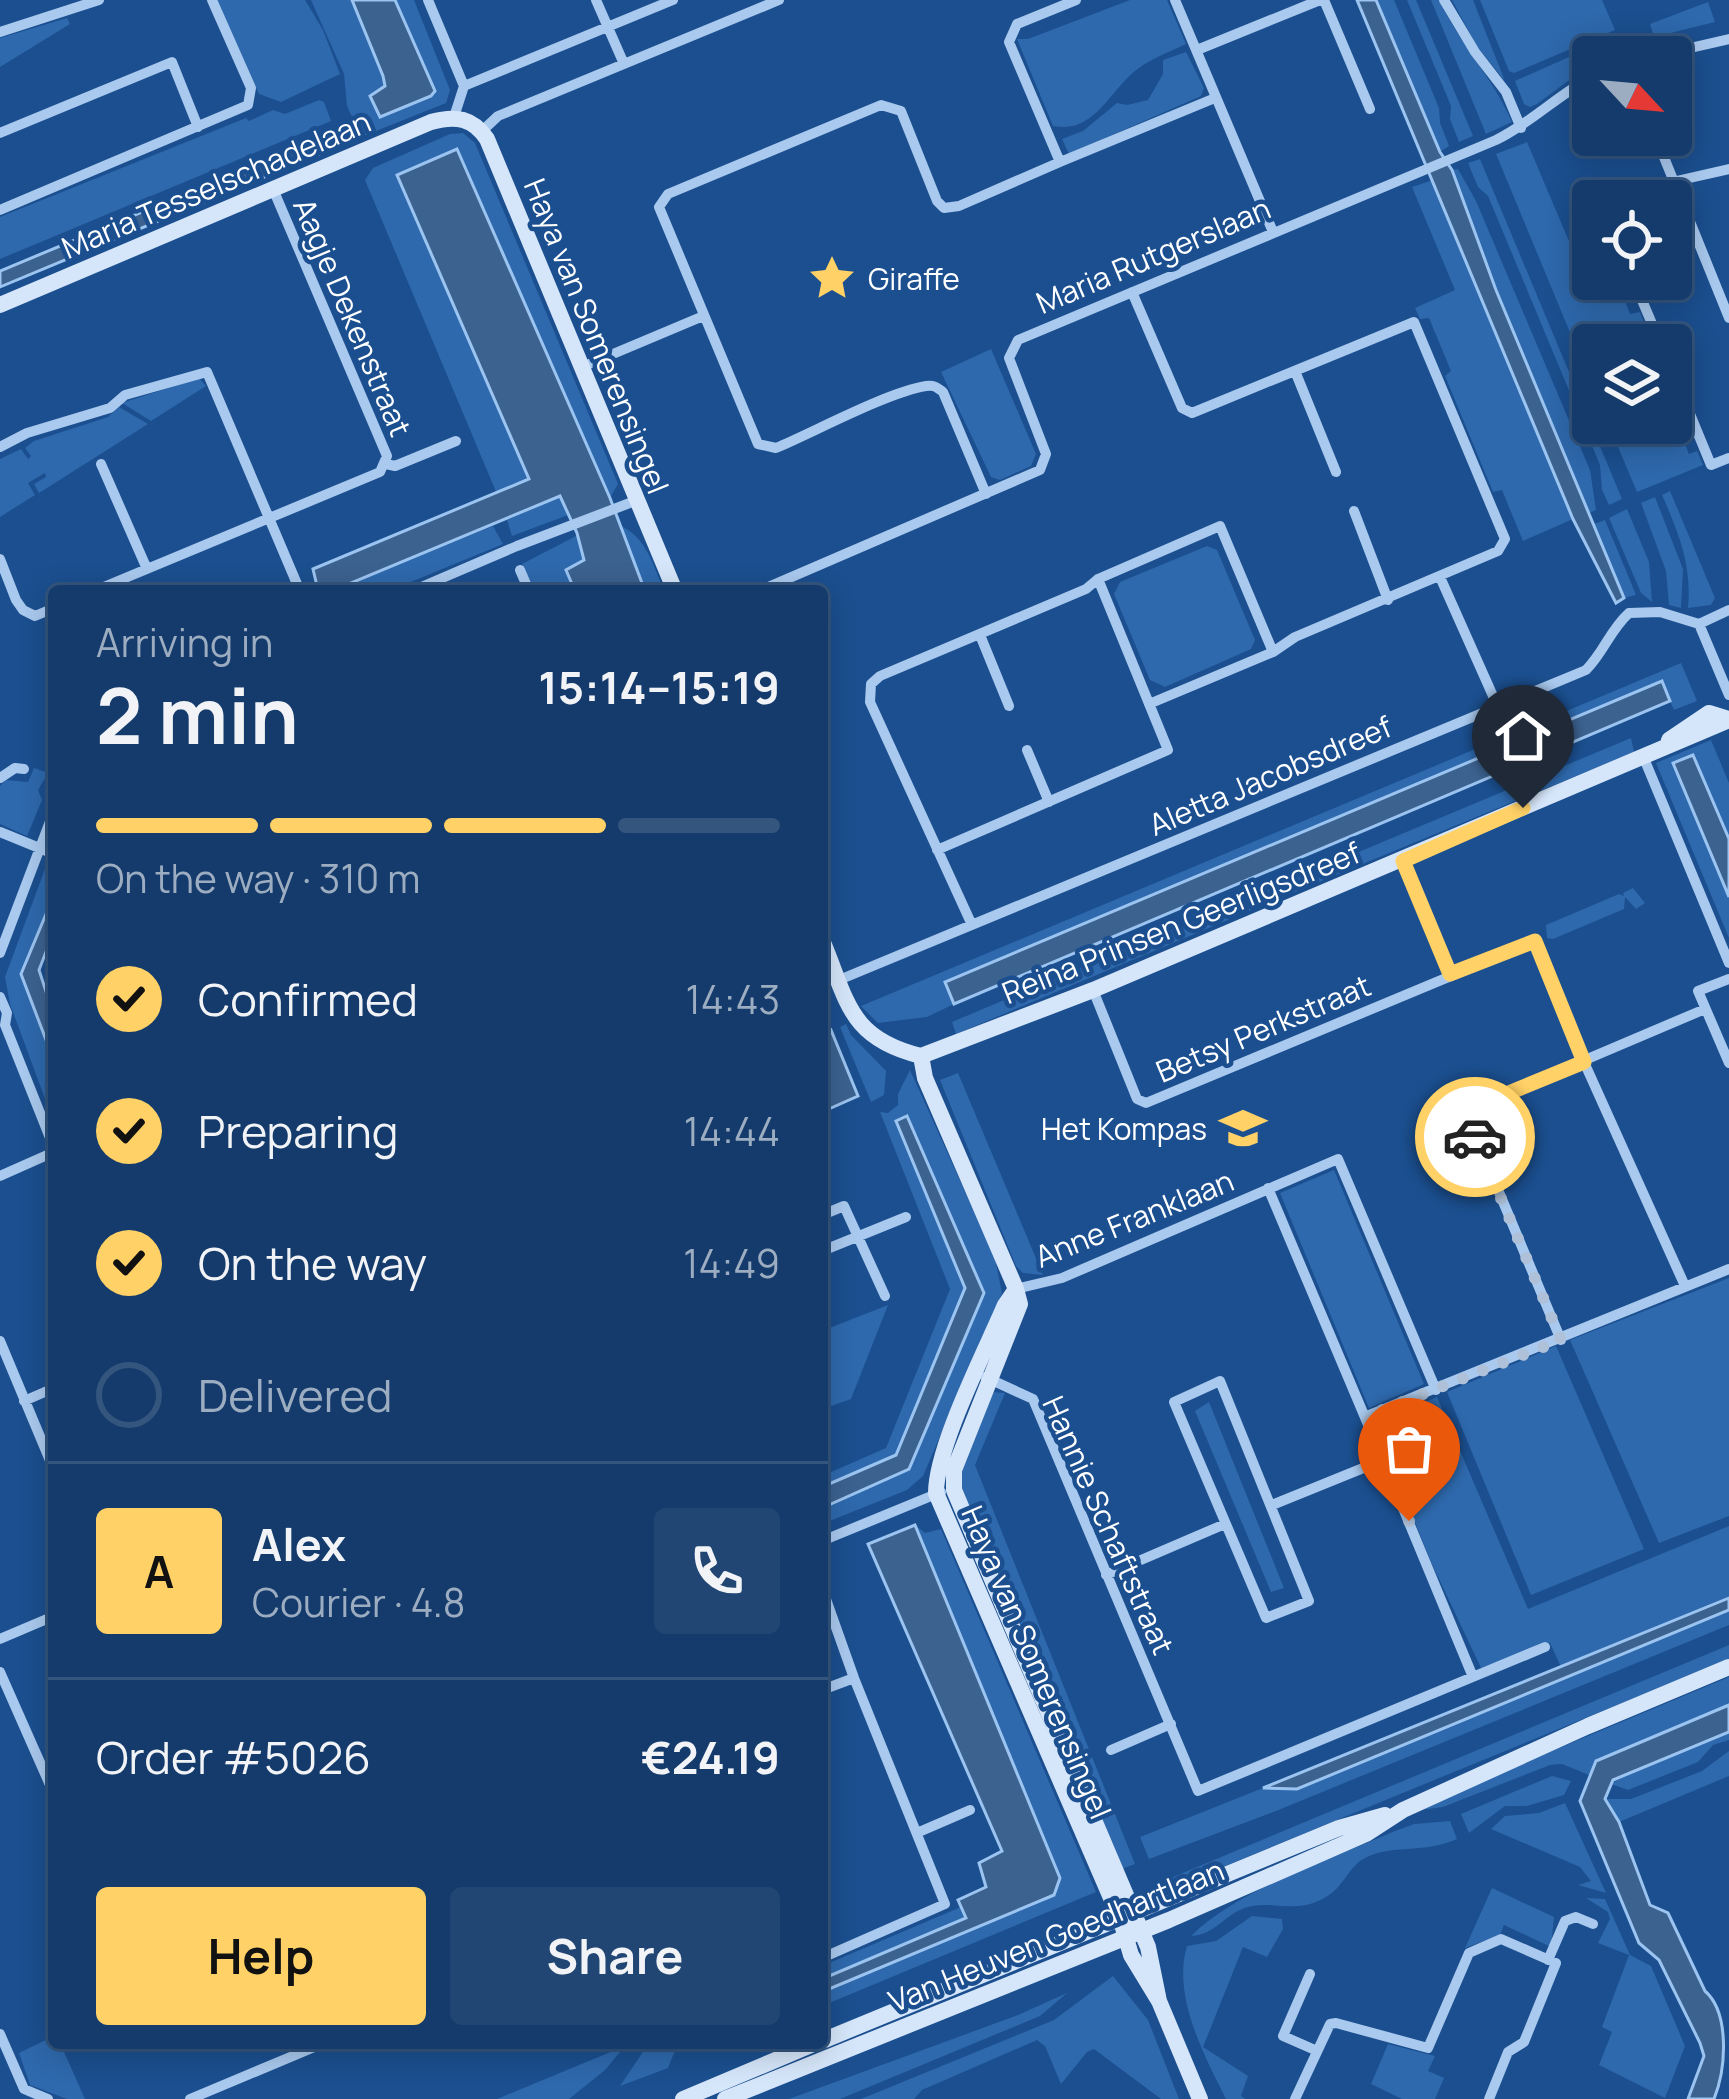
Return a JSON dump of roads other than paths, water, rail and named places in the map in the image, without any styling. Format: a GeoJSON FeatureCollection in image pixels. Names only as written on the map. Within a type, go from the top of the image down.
{"type":"FeatureCollection","features":[{"type":"Feature","properties":{"kind":"street"},"geometry":{"type":"LineString","coordinates":[[0,32],[99,0]]}},
{"type":"Feature","properties":{"kind":"street"},"geometry":{"type":"LineString","coordinates":[[0,210],[243,108],[252,95],[212,0]]}},
{"type":"Feature","properties":{"kind":"street"},"geometry":{"type":"LineString","coordinates":[[428,0],[464,86],[454,117],[482,131],[498,116],[779,0]]}},
{"type":"Feature","properties":{"kind":"street"},"geometry":{"type":"LineString","coordinates":[[596,0],[624,64]]}},
{"type":"Feature","properties":{"kind":"street"},"geometry":{"type":"LineString","coordinates":[[464,86],[674,0]]}},
{"type":"Feature","properties":{"kind":"street"},"geometry":{"type":"LineString","coordinates":[[737,0],[743,15]]}},
{"type":"Feature","properties":{"kind":"street"},"geometry":{"type":"LineString","coordinates":[[1060,162],[1009,42],[1017,24],[1076,0]]}},
{"type":"Feature","properties":{"kind":"street"},"geometry":{"type":"LineString","coordinates":[[1174,0],[1273,232]]}},
{"type":"Feature","properties":{"kind":"street"},"geometry":{"type":"LineString","coordinates":[[1197,50],[1322,0],[1370,109]]}},
{"type":"Feature","properties":{"kind":"street"},"geometry":{"type":"LineString","coordinates":[[1444,0],[1506,92],[1521,128]]}},
{"type":"Feature","properties":{"kind":"street"},"geometry":{"type":"LineString","coordinates":[[1692,48],[1729,39]]}},
{"type":"Feature","properties":{"kind":"street"},"geometry":{"type":"LineString","coordinates":[[0,133],[172,62],[199,127]]}},
{"type":"Feature","properties":{"kind":"street","name":"Maria Rutgerslaan"},"geometry":{"type":"LineString","coordinates":[[773,585],[1035,473],[1046,459],[1009,358],[1018,340],[1521,128],[1572,87]]}},
{"type":"Feature","properties":{"kind":"street"},"geometry":{"type":"LineString","coordinates":[[986,494],[943,392],[927,386],[776,448],[764,448],[754,439],[659,207],[668,194],[881,106],[901,111],[937,202],[944,208],[958,206],[1215,98]]}},
{"type":"Feature","properties":{"kind":"street","name":"Maria Tesselschadelaan"},"geometry":{"type":"LineString","coordinates":[[0,305],[431,122],[454,117]]}},
{"type":"Feature","properties":{"kind":"street","name":"Haya van Somerensingel"},"geometry":{"type":"LineString","coordinates":[[482,131],[672,585]]}},
{"type":"Feature","properties":{"kind":"street"},"geometry":{"type":"LineString","coordinates":[[1682,180],[1729,170]]}},
{"type":"Feature","properties":{"kind":"street","name":"Aagje Dekenstraat"},"geometry":{"type":"LineString","coordinates":[[108,585],[380,472],[386,464],[387,456],[273,189]]}},
{"type":"Feature","properties":{"kind":"street"},"geometry":{"type":"LineString","coordinates":[[1692,230],[1729,318]]}},
{"type":"Feature","properties":{"kind":"street"},"geometry":{"type":"LineString","coordinates":[[1132,292],[1183,408],[1192,413],[1414,322],[1505,539],[1498,551],[1440,578],[1149,704]]}},
{"type":"Feature","properties":{"kind":"street"},"geometry":{"type":"LineString","coordinates":[[582,367],[701,316]]}},
{"type":"Feature","properties":{"kind":"street"},"geometry":{"type":"LineString","coordinates":[[1295,370],[1336,472]]}},
{"type":"Feature","properties":{"kind":"street"},"geometry":{"type":"LineString","coordinates":[[0,447],[27,433],[110,408],[125,395],[207,372],[297,585]]}},
{"type":"Feature","properties":{"kind":"street"},"geometry":{"type":"LineString","coordinates":[[1692,419],[1711,465],[1729,458]]}},
{"type":"Feature","properties":{"kind":"street","name":"Aagje Dekenstraat"},"geometry":{"type":"LineString","coordinates":[[386,464],[395,466],[456,441]]}},
{"type":"Feature","properties":{"kind":"street"},"geometry":{"type":"LineString","coordinates":[[101,464],[147,569]]}},
{"type":"Feature","properties":{"kind":"street"},"geometry":{"type":"LineString","coordinates":[[426,585],[635,501]]}},
{"type":"Feature","properties":{"kind":"street"},"geometry":{"type":"LineString","coordinates":[[1354,511],[1388,599]]}},
{"type":"Feature","properties":{"kind":"street"},"geometry":{"type":"LineString","coordinates":[[972,926],[870,702],[871,684],[1220,526],[1273,652]]}},
{"type":"Feature","properties":{"kind":"street"},"geometry":{"type":"LineString","coordinates":[[0,559],[16,600],[28,615],[48,610]]}},
{"type":"Feature","properties":{"kind":"street"},"geometry":{"type":"LineString","coordinates":[[520,570],[526,585]]}},
{"type":"Feature","properties":{"kind":"street"},"geometry":{"type":"LineString","coordinates":[[1440,578],[1497,705]]}},
{"type":"Feature","properties":{"kind":"street"},"geometry":{"type":"LineString","coordinates":[[937,850],[1168,750],[1097,579]]}},
{"type":"Feature","properties":{"kind":"street"},"geometry":{"type":"LineString","coordinates":[[0,606],[16,600]]}},
{"type":"Feature","properties":{"kind":"street"},"geometry":{"type":"LineString","coordinates":[[1729,610],[1699,624],[1729,695]]}},
{"type":"Feature","properties":{"kind":"street","name":"Aletta Jacobsdreef"},"geometry":{"type":"LineString","coordinates":[[839,980],[1586,670],[1629,613],[1648,611],[1699,624]]}},
{"type":"Feature","properties":{"kind":"street"},"geometry":{"type":"LineString","coordinates":[[980,635],[1010,706]]}},
{"type":"Feature","properties":{"kind":"street","name":"Reina Prinsen Geerligsdreef"},"geometry":{"type":"LineString","coordinates":[[920,1056],[1093,990],[1729,720]]}},
{"type":"Feature","properties":{"kind":"street"},"geometry":{"type":"LineString","coordinates":[[1027,750],[1049,802]]}},
{"type":"Feature","properties":{"kind":"street"},"geometry":{"type":"LineString","coordinates":[[1651,752],[1729,964]]}},
{"type":"Feature","properties":{"kind":"street"},"geometry":{"type":"LineString","coordinates":[[0,778],[15,768],[25,769]]}},
{"type":"Feature","properties":{"kind":"street"},"geometry":{"type":"LineString","coordinates":[[0,953],[48,826]]}},
{"type":"Feature","properties":{"kind":"street"},"geometry":{"type":"LineString","coordinates":[[0,832],[48,852]]}},
{"type":"Feature","properties":{"kind":"street"},"geometry":{"type":"LineString","coordinates":[[1403,861],[1450,974]]}},
{"type":"Feature","properties":{"kind":"street","name":"Betsy Perkstraat"},"geometry":{"type":"LineString","coordinates":[[1093,990],[1137,1099],[1146,1103],[1535,941],[1685,1286]]}},
{"type":"Feature","properties":{"kind":"street"},"geometry":{"type":"LineString","coordinates":[[828,954],[860,1027],[900,1051],[920,1056],[925,1078],[1016,1289]]}},
{"type":"Feature","properties":{"kind":"street"},"geometry":{"type":"LineString","coordinates":[[1729,979],[1699,992],[1729,1064]]}},
{"type":"Feature","properties":{"kind":"street"},"geometry":{"type":"LineString","coordinates":[[0,997],[7,1013],[3,1023],[48,1135]]}},
{"type":"Feature","properties":{"kind":"street"},"geometry":{"type":"LineString","coordinates":[[1561,1340],[1465,1111],[1706,1009]]}},
{"type":"Feature","properties":{"kind":"street"},"geometry":{"type":"LineString","coordinates":[[0,1176],[48,1153]]}},
{"type":"Feature","properties":{"kind":"street","name":"Anne Franklaan"},"geometry":{"type":"LineString","coordinates":[[1016,1289],[1061,1278],[1338,1159],[1436,1390]]}},
{"type":"Feature","properties":{"kind":"street","name":"Anne Franklaan"},"geometry":{"type":"LineString","coordinates":[[1268,1188],[1383,1460]]}},
{"type":"Feature","properties":{"kind":"street"},"geometry":{"type":"LineString","coordinates":[[828,1213],[844,1206],[885,1296]]}},
{"type":"Feature","properties":{"kind":"street"},"geometry":{"type":"LineString","coordinates":[[828,1248],[906,1217]]}},
{"type":"Feature","properties":{"kind":"street"},"geometry":{"type":"LineString","coordinates":[[1367,1416],[1729,1269]]}},
{"type":"Feature","properties":{"kind":"street","name":"Haya van Somerensingel"},"geometry":{"type":"LineString","coordinates":[[1016,1289],[1005,1305],[985,1377],[936,1474],[1131,1926]]}},
{"type":"Feature","properties":{"kind":"street"},"geometry":{"type":"LineString","coordinates":[[0,1341],[48,1456]]}},
{"type":"Feature","properties":{"kind":"street","name":"Hannie Schaftstraat"},"geometry":{"type":"LineString","coordinates":[[985,1377],[1034,1399],[1198,1791],[1545,1647]]}},
{"type":"Feature","properties":{"kind":"street"},"geometry":{"type":"LineString","coordinates":[[1220,1381],[1272,1504],[1309,1601],[1266,1618],[1174,1402],[1220,1381]]}},
{"type":"Feature","properties":{"kind":"street"},"geometry":{"type":"LineString","coordinates":[[24,1401],[48,1391]]}},
{"type":"Feature","properties":{"kind":"street"},"geometry":{"type":"LineString","coordinates":[[1272,1504],[1383,1460],[1473,1677]]}},
{"type":"Feature","properties":{"kind":"street"},"geometry":{"type":"LineString","coordinates":[[828,1539],[945,1491]]}},
{"type":"Feature","properties":{"kind":"street","name":"Haya van Somerensingel"},"geometry":{"type":"LineString","coordinates":[[945,1491],[1107,1896],[1131,1926]]}},
{"type":"Feature","properties":{"kind":"street"},"geometry":{"type":"LineString","coordinates":[[1106,1575],[1225,1524]]}},
{"type":"Feature","properties":{"kind":"street"},"geometry":{"type":"LineString","coordinates":[[828,1605],[945,1904],[828,1955]]}},
{"type":"Feature","properties":{"kind":"street"},"geometry":{"type":"LineString","coordinates":[[0,1639],[48,1619]]}},
{"type":"Feature","properties":{"kind":"street","name":"Van Heuven Goedhartlaan"},"geometry":{"type":"LineString","coordinates":[[725,2099],[1131,1926],[1366,1834],[1403,1810],[1729,1667]]}},
{"type":"Feature","properties":{"kind":"street"},"geometry":{"type":"LineString","coordinates":[[0,1672],[48,1780]]}},
{"type":"Feature","properties":{"kind":"street"},"geometry":{"type":"LineString","coordinates":[[828,1688],[854,1678]]}},
{"type":"Feature","properties":{"kind":"street"},"geometry":{"type":"LineString","coordinates":[[1111,1750],[1171,1724]]}},
{"type":"Feature","properties":{"kind":"street"},"geometry":{"type":"LineString","coordinates":[[919,1832],[970,1810]]}},
{"type":"Feature","properties":{"kind":"street"},"geometry":{"type":"LineString","coordinates":[[1084,1933],[1107,1896]]}},
{"type":"Feature","properties":{"kind":"street"},"geometry":{"type":"LineString","coordinates":[[1490,2099],[1508,2052],[1524,2042],[1564,1921],[1576,1917],[1593,1924]]}},
{"type":"Feature","properties":{"kind":"street"},"geometry":{"type":"LineString","coordinates":[[1131,1926],[1131,1955],[1159,2001],[1200,2099]]}},
{"type":"Feature","properties":{"kind":"street","name":"Van Heuven Goedhartlaan"},"geometry":{"type":"LineString","coordinates":[[828,2038],[1084,1933],[1131,1926]]}},
{"type":"Feature","properties":{"kind":"street"},"geometry":{"type":"LineString","coordinates":[[1295,2099],[1330,2024],[1427,2048],[1469,1953],[1501,1939],[1552,1961]]}},
{"type":"Feature","properties":{"kind":"street"},"geometry":{"type":"LineString","coordinates":[[1310,1974],[1282,2036],[1315,2050]]}},
{"type":"Feature","properties":{"kind":"street"},"geometry":{"type":"LineString","coordinates":[[0,2034],[24,2090],[49,2099]]}},
{"type":"Feature","properties":{"kind":"street"},"geometry":{"type":"LineString","coordinates":[[190,2099],[309,2049]]}},
{"type":"Feature","properties":{"kind":"street","name":"Van Heuven Goedhartlaan"},"geometry":{"type":"LineString","coordinates":[[683,2099],[802,2049]]}},
{"type":"Feature","properties":{"kind":"place","name":"Giraffe"},"geometry":{"type":"Point","coordinates":[832,278]}},
{"type":"Feature","properties":{"kind":"place","name":"Het Kompas"},"geometry":{"type":"Point","coordinates":[1243,1128]}}]}
